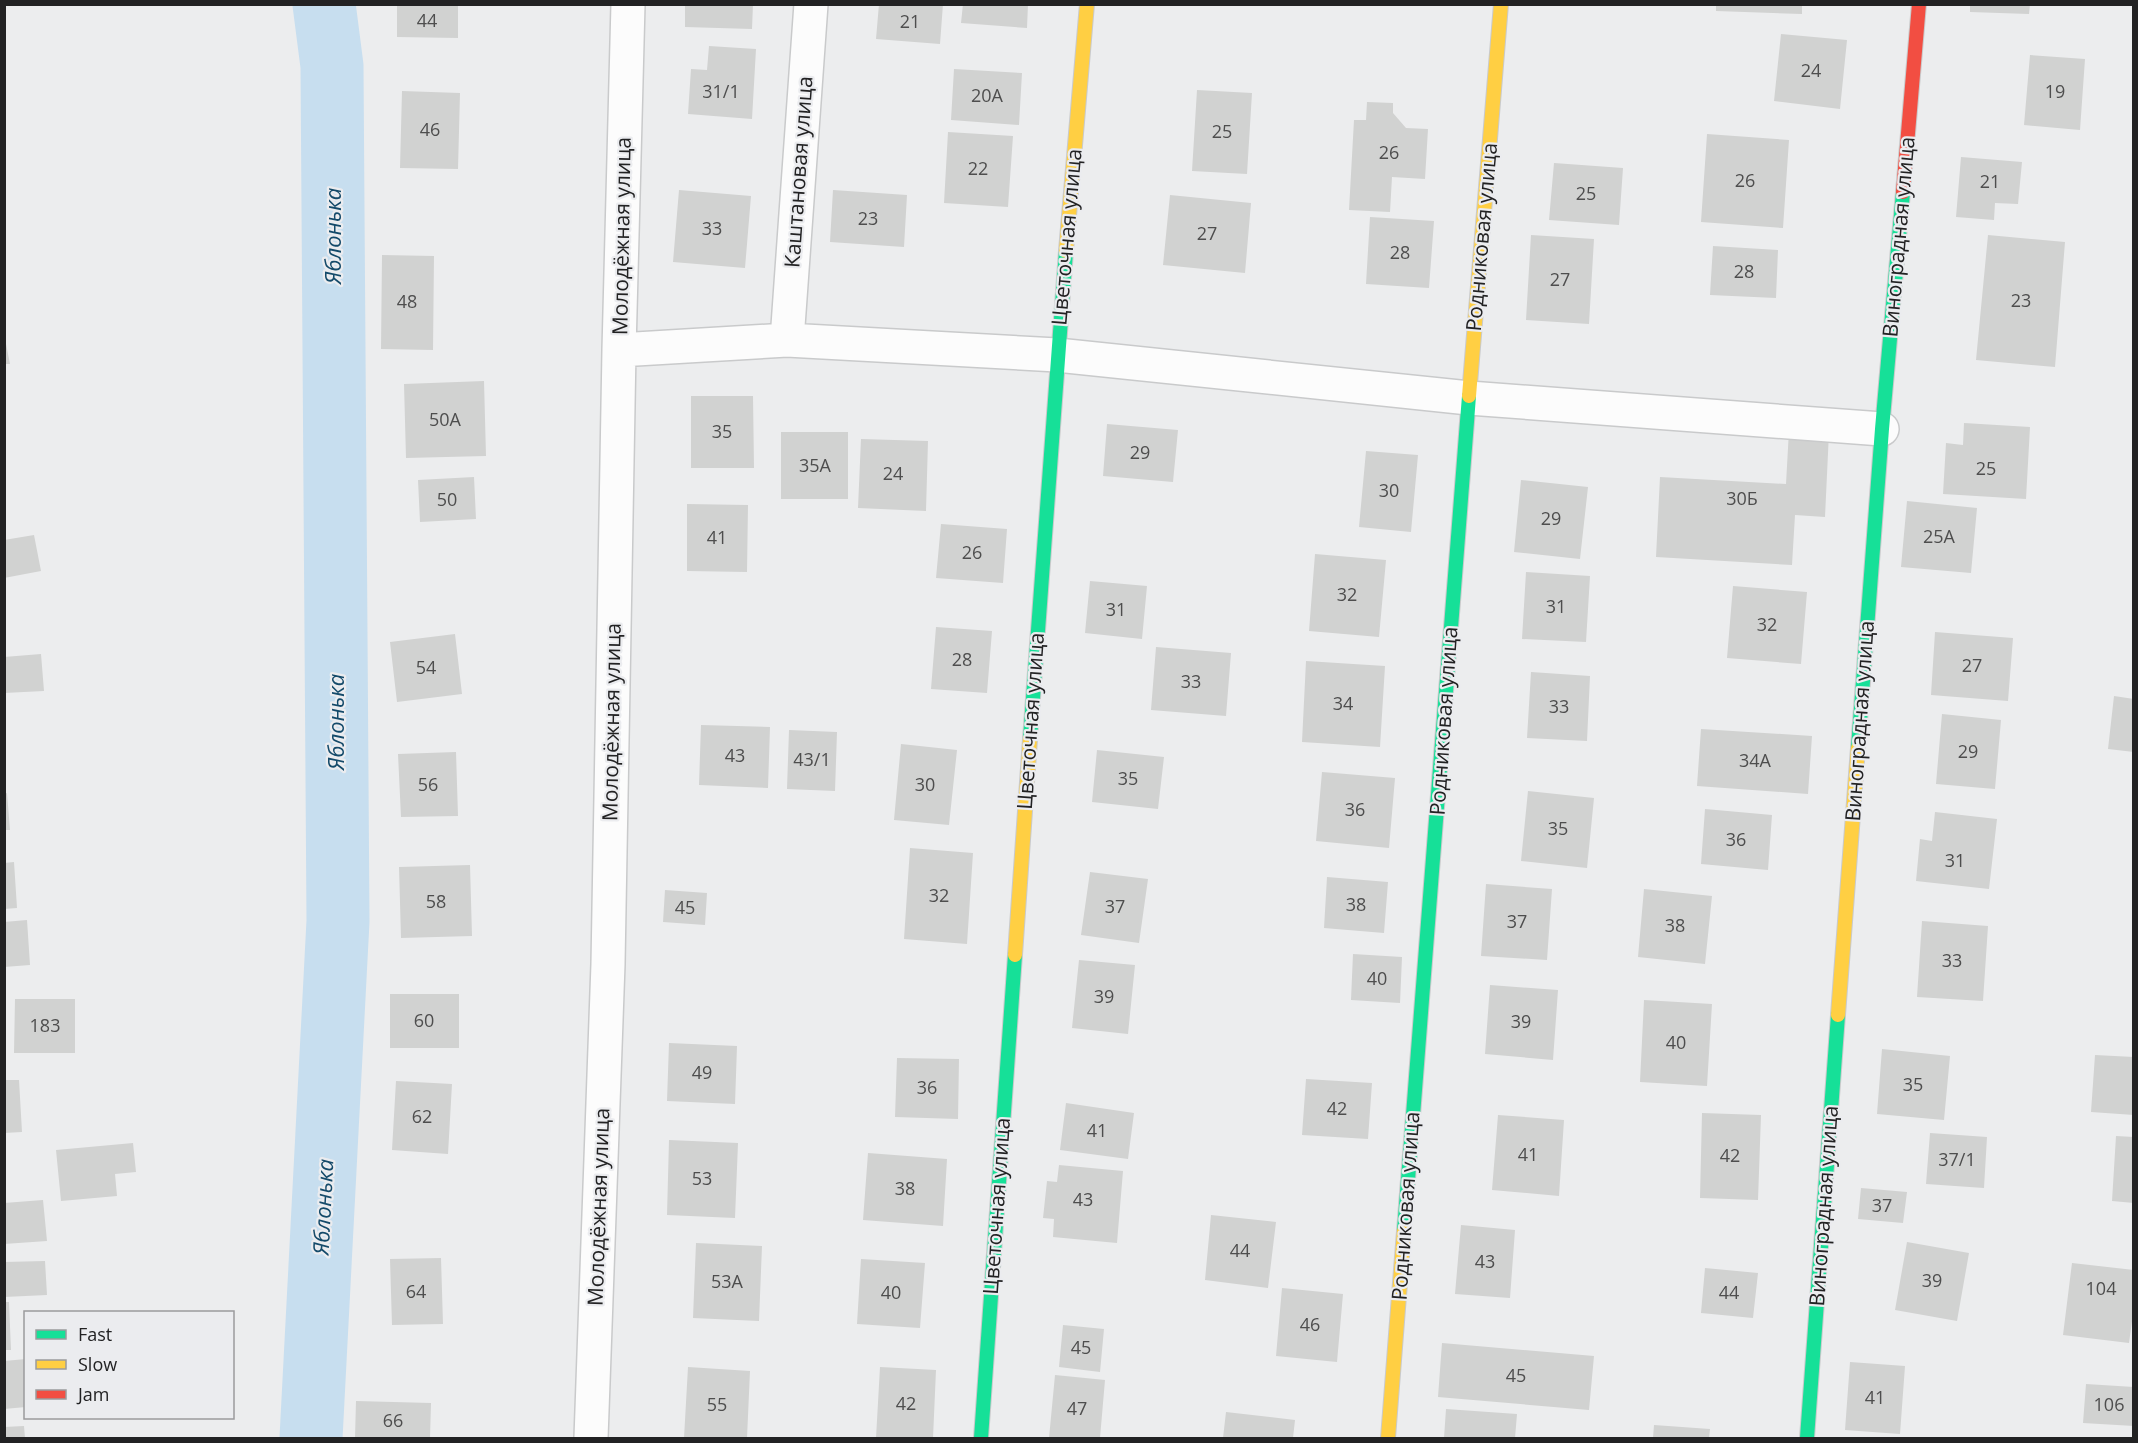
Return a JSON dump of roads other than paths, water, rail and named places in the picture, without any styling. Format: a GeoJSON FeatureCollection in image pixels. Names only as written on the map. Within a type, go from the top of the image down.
{"type":"FeatureCollection","features":[{"type":"Feature","properties":{"kind":"street","name":"Молодёжная улица"},"geometry":{"type":"LineString","coordinates":[[591,1438],[608,964],[628,4]]}},
{"type":"Feature","properties":{"kind":"street","name":"Каштановая улица"},"geometry":{"type":"LineString","coordinates":[[787,340],[811,4]]}},
{"type":"Feature","properties":{"kind":"street","name":"Цветочная улица"},"geometry":{"type":"LineString","coordinates":[[981,1438],[1057,355],[1088,4]]}},
{"type":"Feature","properties":{"kind":"street","name":"Родниковая улица"},"geometry":{"type":"LineString","coordinates":[[1388,1438],[1468,398],[1501,4]]}},
{"type":"Feature","properties":{"kind":"street","name":"Виноградная улица"},"geometry":{"type":"LineString","coordinates":[[1807,1438],[1882,429],[1919,4]]}},
{"type":"Feature","properties":{"kind":"street"},"geometry":{"type":"LineString","coordinates":[[619,350],[787,340],[1057,355],[1468,398],[1882,429]]}},
{"type":"Feature","properties":{"kind":"waterway","name":"Яблонька"},"geometry":{"type":"LineString","coordinates":[[311,1438],[338,921],[332,66],[324,4]]}}]}
